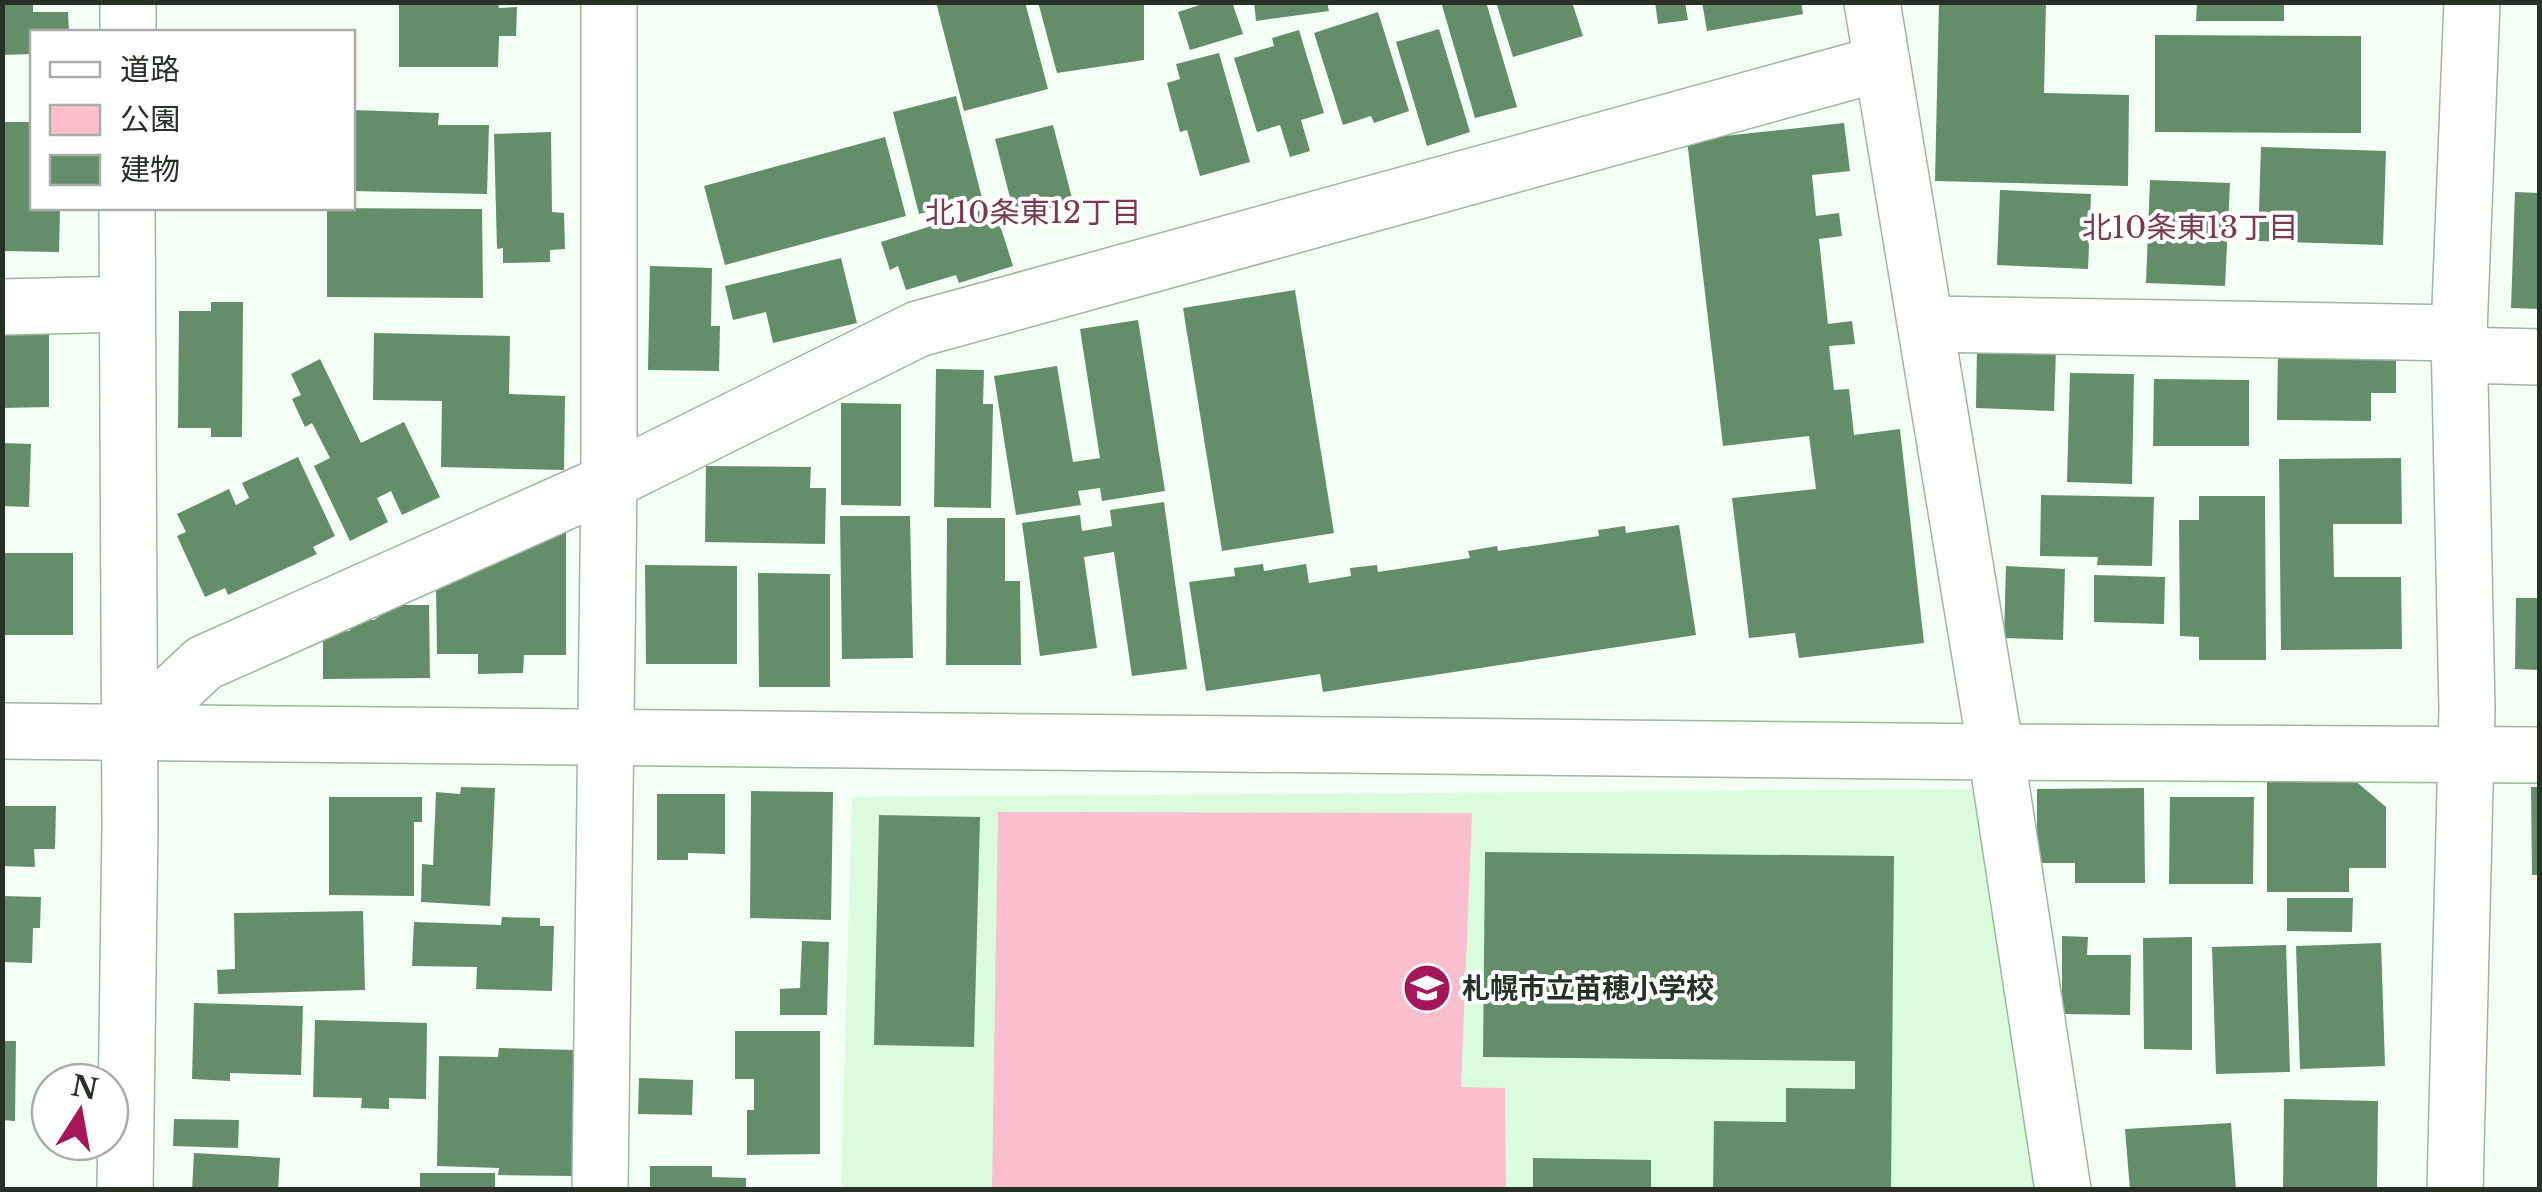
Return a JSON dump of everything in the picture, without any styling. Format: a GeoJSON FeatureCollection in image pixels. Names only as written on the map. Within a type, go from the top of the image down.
{"type":"FeatureCollection","features":[{"type":"Feature","properties":{"kind":"street"},"geometry":{"type":"LineString","coordinates":[[128,2],[128,30]]}},
{"type":"Feature","properties":{"kind":"street"},"geometry":{"type":"LineString","coordinates":[[600,1190],[609,482],[609,2]]}},
{"type":"Feature","properties":{"kind":"street"},"geometry":{"type":"LineString","coordinates":[[1872,2],[1996,752],[2063,1190]]}},
{"type":"Feature","properties":{"kind":"street"},"geometry":{"type":"LineString","coordinates":[[2455,1190],[2466,754],[2459,344],[2472,2]]}},
{"type":"Feature","properties":{"kind":"street"},"geometry":{"type":"LineString","coordinates":[[129,733],[204,663],[609,482],[918,329],[1882,62]]}},
{"type":"Feature","properties":{"kind":"street"},"geometry":{"type":"LineString","coordinates":[[125,1190],[129,733],[127,210]]}},
{"type":"Feature","properties":{"kind":"street"},"geometry":{"type":"LineString","coordinates":[[2,307],[127,304]]}},
{"type":"Feature","properties":{"kind":"street"},"geometry":{"type":"LineString","coordinates":[[1926,324],[2459,344],[2540,357]]}},
{"type":"Feature","properties":{"kind":"street"},"geometry":{"type":"LineString","coordinates":[[2,731],[2540,754]]}},
{"type":"Feature","properties":{"kind":"shaded area","name":"札幌市立苗穂小学校"},"geometry":{"type":"Polygon","coordinates":[[[1980,789],[2035,1189],[841,1190],[852,797],[1980,789]]]}},
{"type":"Feature","properties":{"kind":"green space"},"geometry":{"type":"Polygon","coordinates":[[[998,812],[1472,813],[1461,1087],[1505,1088],[1506,1189],[992,1189],[998,812]]]}},
{"type":"Feature","properties":{"kind":"building"},"geometry":{"type":"Polygon","coordinates":[[[2,2],[33,2],[33,12],[68,12],[69,30],[30,30],[30,54],[2,55],[2,2]]]}},
{"type":"Feature","properties":{"kind":"building"},"geometry":{"type":"Polygon","coordinates":[[[399,2],[498,2],[499,8],[517,7],[516,36],[499,36],[498,67],[399,67],[399,2]]]}},
{"type":"Feature","properties":{"kind":"building"},"geometry":{"type":"Polygon","coordinates":[[[936,2],[1025,2],[1048,89],[964,111],[936,2]]]}},
{"type":"Feature","properties":{"kind":"building"},"geometry":{"type":"Polygon","coordinates":[[[1038,2],[1144,2],[1144,60],[1057,73],[1038,2]]]}},
{"type":"Feature","properties":{"kind":"building"},"geometry":{"type":"Polygon","coordinates":[[[1209,2],[1232,2],[1243,34],[1190,50],[1178,12],[1209,2]]]}},
{"type":"Feature","properties":{"kind":"building"},"geometry":{"type":"Polygon","coordinates":[[[1254,2],[1327,2],[1329,11],[1256,21],[1254,2]]]}},
{"type":"Feature","properties":{"kind":"building"},"geometry":{"type":"Polygon","coordinates":[[[1441,2],[1486,2],[1517,107],[1475,118],[1441,2]]]}},
{"type":"Feature","properties":{"kind":"building"},"geometry":{"type":"Polygon","coordinates":[[[1496,2],[1572,2],[1583,36],[1513,57],[1496,2]]]}},
{"type":"Feature","properties":{"kind":"building"},"geometry":{"type":"Polygon","coordinates":[[[1655,2],[1685,2],[1688,20],[1658,24],[1655,2]]]}},
{"type":"Feature","properties":{"kind":"building"},"geometry":{"type":"Polygon","coordinates":[[[1702,2],[1801,2],[1803,14],[1707,31],[1702,2]]]}},
{"type":"Feature","properties":{"kind":"building"},"geometry":{"type":"Polygon","coordinates":[[[1939,2],[2046,2],[2044,93],[2129,95],[2128,186],[1935,181],[1939,2]]]}},
{"type":"Feature","properties":{"kind":"building"},"geometry":{"type":"Polygon","coordinates":[[[2197,2],[2284,2],[2284,21],[2196,21],[2197,2]]]}},
{"type":"Feature","properties":{"kind":"building"},"geometry":{"type":"Polygon","coordinates":[[[1378,12],[1409,111],[1374,123],[1371,116],[1343,125],[1314,33],[1378,12]]]}},
{"type":"Feature","properties":{"kind":"building"},"geometry":{"type":"Polygon","coordinates":[[[1439,29],[1470,132],[1427,146],[1396,42],[1439,29]]]}},
{"type":"Feature","properties":{"kind":"building"},"geometry":{"type":"Polygon","coordinates":[[[1299,30],[1324,113],[1301,120],[1310,151],[1290,157],[1280,125],[1257,132],[1234,58],[1274,46],[1272,38],[1299,30]]]}},
{"type":"Feature","properties":{"kind":"building"},"geometry":{"type":"Polygon","coordinates":[[[2155,35],[2361,36],[2361,133],[2155,132],[2155,35]]]}},
{"type":"Feature","properties":{"kind":"building"},"geometry":{"type":"Polygon","coordinates":[[[1219,53],[1250,162],[1200,176],[1187,130],[1180,132],[1167,83],[1180,79],[1176,64],[1219,53]]]}},
{"type":"Feature","properties":{"kind":"building"},"geometry":{"type":"Polygon","coordinates":[[[956,96],[982,198],[919,214],[893,112],[956,96]]]}},
{"type":"Feature","properties":{"kind":"building"},"geometry":{"type":"Polygon","coordinates":[[[355,110],[439,113],[438,125],[489,125],[487,194],[355,191],[355,110]]]}},
{"type":"Feature","properties":{"kind":"building"},"geometry":{"type":"Polygon","coordinates":[[[2,122],[30,122],[30,210],[60,210],[59,252],[2,251],[2,122]]]}},
{"type":"Feature","properties":{"kind":"building"},"geometry":{"type":"Polygon","coordinates":[[[1844,123],[1850,171],[1812,175],[1816,216],[1839,213],[1842,236],[1819,239],[1828,324],[1852,321],[1855,344],[1829,346],[1834,390],[1849,389],[1854,435],[1900,429],[1924,643],[1799,658],[1795,633],[1749,638],[1732,498],[1816,489],[1809,436],[1723,446],[1687,140],[1844,123]]]}},
{"type":"Feature","properties":{"kind":"building"},"geometry":{"type":"Polygon","coordinates":[[[1053,125],[1073,202],[1015,217],[995,139],[1053,125]]]}},
{"type":"Feature","properties":{"kind":"building"},"geometry":{"type":"Polygon","coordinates":[[[551,132],[552,212],[564,213],[565,249],[550,250],[550,262],[503,263],[503,248],[497,249],[494,134],[551,132]]]}},
{"type":"Feature","properties":{"kind":"building"},"geometry":{"type":"Polygon","coordinates":[[[885,137],[906,216],[725,265],[704,186],[885,137]]]}},
{"type":"Feature","properties":{"kind":"building"},"geometry":{"type":"Polygon","coordinates":[[[2261,147],[2386,151],[2383,245],[2258,241],[2261,147]]]}},
{"type":"Feature","properties":{"kind":"building"},"geometry":{"type":"Polygon","coordinates":[[[2150,180],[2230,183],[2225,286],[2146,283],[2150,180]]]}},
{"type":"Feature","properties":{"kind":"building"},"geometry":{"type":"Polygon","coordinates":[[[2000,190],[2091,194],[2088,269],[1997,265],[2000,190]]]}},
{"type":"Feature","properties":{"kind":"building"},"geometry":{"type":"Polygon","coordinates":[[[2515,192],[2540,193],[2540,309],[2511,308],[2515,192]]]}},
{"type":"Feature","properties":{"kind":"building"},"geometry":{"type":"Polygon","coordinates":[[[994,206],[1013,266],[959,283],[956,275],[906,290],[898,266],[890,270],[881,242],[994,206]]]}},
{"type":"Feature","properties":{"kind":"building"},"geometry":{"type":"Polygon","coordinates":[[[482,209],[483,298],[327,297],[327,210],[482,209]]]}},
{"type":"Feature","properties":{"kind":"building"},"geometry":{"type":"Polygon","coordinates":[[[841,258],[857,323],[773,343],[766,312],[733,320],[725,286],[841,258]]]}},
{"type":"Feature","properties":{"kind":"building"},"geometry":{"type":"Polygon","coordinates":[[[650,266],[712,268],[711,326],[720,326],[719,371],[648,370],[650,266]]]}},
{"type":"Feature","properties":{"kind":"building"},"geometry":{"type":"Polygon","coordinates":[[[1295,290],[1334,533],[1222,551],[1183,308],[1295,290]]]}},
{"type":"Feature","properties":{"kind":"building"},"geometry":{"type":"Polygon","coordinates":[[[211,302],[243,302],[242,437],[211,437],[211,428],[178,428],[179,311],[211,311],[211,302]]]}},
{"type":"Feature","properties":{"kind":"building"},"geometry":{"type":"Polygon","coordinates":[[[1138,320],[1165,491],[1102,501],[1100,488],[1078,491],[1081,505],[1016,515],[994,376],[1057,366],[1073,462],[1100,458],[1080,329],[1138,320]]]}},
{"type":"Feature","properties":{"kind":"building"},"geometry":{"type":"Polygon","coordinates":[[[2,329],[49,329],[49,407],[2,408],[2,329]]]}},
{"type":"Feature","properties":{"kind":"building"},"geometry":{"type":"Polygon","coordinates":[[[374,333],[510,336],[509,394],[565,396],[564,470],[441,467],[442,401],[373,400],[374,333]]]}},
{"type":"Feature","properties":{"kind":"building"},"geometry":{"type":"Polygon","coordinates":[[[1977,346],[2056,349],[2054,411],[1976,408],[1977,346]]]}},
{"type":"Feature","properties":{"kind":"building"},"geometry":{"type":"Polygon","coordinates":[[[2278,350],[2396,350],[2396,393],[2371,393],[2371,421],[2277,420],[2278,350]]]}},
{"type":"Feature","properties":{"kind":"building"},"geometry":{"type":"Polygon","coordinates":[[[320,359],[361,443],[404,422],[440,497],[402,515],[391,491],[377,498],[388,522],[350,541],[314,466],[330,458],[312,423],[305,427],[292,399],[301,395],[291,374],[320,359]]]}},
{"type":"Feature","properties":{"kind":"building"},"geometry":{"type":"Polygon","coordinates":[[[936,369],[984,370],[983,404],[993,404],[991,508],[934,507],[936,369]]]}},
{"type":"Feature","properties":{"kind":"building"},"geometry":{"type":"Polygon","coordinates":[[[2070,373],[2134,374],[2132,484],[2067,482],[2070,373]]]}},
{"type":"Feature","properties":{"kind":"building"},"geometry":{"type":"Polygon","coordinates":[[[2154,379],[2249,380],[2249,446],[2153,446],[2154,379]]]}},
{"type":"Feature","properties":{"kind":"building"},"geometry":{"type":"Polygon","coordinates":[[[841,403],[901,404],[901,506],[841,505],[841,403]]]}},
{"type":"Feature","properties":{"kind":"building"},"geometry":{"type":"Polygon","coordinates":[[[2,443],[31,444],[29,507],[2,506],[2,443]]]}},
{"type":"Feature","properties":{"kind":"building"},"geometry":{"type":"Polygon","coordinates":[[[298,457],[335,536],[313,547],[317,554],[228,595],[225,588],[205,597],[177,536],[186,532],[177,514],[229,489],[236,505],[249,498],[242,483],[298,457]]]}},
{"type":"Feature","properties":{"kind":"building"},"geometry":{"type":"Polygon","coordinates":[[[2401,458],[2402,524],[2333,524],[2334,577],[2401,577],[2402,649],[2281,650],[2279,459],[2401,458]]]}},
{"type":"Feature","properties":{"kind":"building"},"geometry":{"type":"Polygon","coordinates":[[[706,466],[811,467],[810,488],[826,488],[825,544],[705,542],[706,466]]]}},
{"type":"Feature","properties":{"kind":"building"},"geometry":{"type":"Polygon","coordinates":[[[2041,495],[2154,497],[2152,566],[2097,565],[2098,557],[2040,556],[2041,495]]]}},
{"type":"Feature","properties":{"kind":"building"},"geometry":{"type":"Polygon","coordinates":[[[2199,496],[2265,496],[2266,660],[2199,660],[2199,637],[2180,636],[2179,520],[2199,520],[2199,496]]]}},
{"type":"Feature","properties":{"kind":"building"},"geometry":{"type":"Polygon","coordinates":[[[1164,502],[1187,669],[1132,676],[1114,552],[1084,557],[1097,648],[1040,656],[1022,523],[1080,515],[1082,531],[1112,526],[1110,510],[1164,502]]]}},
{"type":"Feature","properties":{"kind":"building"},"geometry":{"type":"Polygon","coordinates":[[[840,516],[910,516],[913,658],[842,659],[840,516]]]}},
{"type":"Feature","properties":{"kind":"building"},"geometry":{"type":"Polygon","coordinates":[[[947,518],[1005,518],[1005,581],[1020,581],[1021,665],[946,665],[947,518]]]}},
{"type":"Feature","properties":{"kind":"building"},"geometry":{"type":"Polygon","coordinates":[[[1679,525],[1696,635],[1323,692],[1320,674],[1206,691],[1189,582],[1235,576],[1234,568],[1263,564],[1264,571],[1306,564],[1309,583],[1351,576],[1350,568],[1377,565],[1378,572],[1470,558],[1468,551],[1497,546],[1498,551],[1599,536],[1598,530],[1625,526],[1626,533],[1679,525]]]}},
{"type":"Feature","properties":{"kind":"building"},"geometry":{"type":"Polygon","coordinates":[[[566,532],[566,655],[524,655],[523,673],[478,674],[478,654],[437,654],[436,586],[566,532]]]}},
{"type":"Feature","properties":{"kind":"building"},"geometry":{"type":"Polygon","coordinates":[[[2,553],[73,553],[73,635],[2,635],[2,553]]]}},
{"type":"Feature","properties":{"kind":"building"},"geometry":{"type":"Polygon","coordinates":[[[645,565],[737,566],[737,664],[646,664],[645,565]]]}},
{"type":"Feature","properties":{"kind":"building"},"geometry":{"type":"Polygon","coordinates":[[[2006,566],[2065,569],[2063,640],[2004,638],[2006,566]]]}},
{"type":"Feature","properties":{"kind":"building"},"geometry":{"type":"Polygon","coordinates":[[[758,573],[830,574],[830,687],[759,687],[758,573]]]}},
{"type":"Feature","properties":{"kind":"building"},"geometry":{"type":"Polygon","coordinates":[[[2094,575],[2165,577],[2164,624],[2094,622],[2094,575]]]}},
{"type":"Feature","properties":{"kind":"building"},"geometry":{"type":"Polygon","coordinates":[[[2516,598],[2540,598],[2540,670],[2515,669],[2516,598]]]}},
{"type":"Feature","properties":{"kind":"building"},"geometry":{"type":"Polygon","coordinates":[[[396,605],[429,605],[430,678],[323,679],[323,636],[350,631],[350,620],[374,620],[396,605]]]}},
{"type":"Feature","properties":{"kind":"building"},"geometry":{"type":"Polygon","coordinates":[[[2267,778],[2353,779],[2386,807],[2386,868],[2349,868],[2349,892],[2267,892],[2267,778]]]}},
{"type":"Feature","properties":{"kind":"building"},"geometry":{"type":"Polygon","coordinates":[[[461,787],[495,788],[490,906],[421,902],[422,864],[433,865],[436,792],[460,794],[461,787]]]}},
{"type":"Feature","properties":{"kind":"building"},"geometry":{"type":"Polygon","coordinates":[[[2531,787],[2540,787],[2540,875],[2532,875],[2531,787]]]}},
{"type":"Feature","properties":{"kind":"building"},"geometry":{"type":"Polygon","coordinates":[[[2144,788],[2145,883],[2075,883],[2075,863],[2037,863],[2037,789],[2144,788]]]}},
{"type":"Feature","properties":{"kind":"building"},"geometry":{"type":"Polygon","coordinates":[[[751,791],[833,792],[831,920],[750,918],[751,791]]]}},
{"type":"Feature","properties":{"kind":"building"},"geometry":{"type":"Polygon","coordinates":[[[657,794],[725,794],[725,854],[688,853],[688,860],[657,860],[657,794]]]}},
{"type":"Feature","properties":{"kind":"building"},"geometry":{"type":"Polygon","coordinates":[[[329,797],[422,797],[422,822],[414,822],[414,896],[329,895],[329,797]]]}},
{"type":"Feature","properties":{"kind":"building"},"geometry":{"type":"Polygon","coordinates":[[[2170,797],[2254,797],[2253,884],[2169,884],[2170,797]]]}},
{"type":"Feature","properties":{"kind":"building"},"geometry":{"type":"Polygon","coordinates":[[[2,806],[56,806],[55,849],[34,849],[35,867],[2,866],[2,806]]]}},
{"type":"Feature","properties":{"kind":"building"},"geometry":{"type":"Polygon","coordinates":[[[879,815],[980,817],[974,1047],[874,1045],[879,815]]]}},
{"type":"Feature","properties":{"kind":"building"},"geometry":{"type":"Polygon","coordinates":[[[1485,852],[1894,856],[1891,1190],[1713,1190],[1714,1121],[1786,1122],[1786,1088],[1855,1089],[1855,1061],[1483,1057],[1485,852]]]}},
{"type":"Feature","properties":{"kind":"building"},"geometry":{"type":"Polygon","coordinates":[[[2,896],[41,897],[40,928],[33,928],[32,963],[2,962],[2,896]]]}},
{"type":"Feature","properties":{"kind":"building"},"geometry":{"type":"Polygon","coordinates":[[[2287,898],[2353,898],[2352,932],[2287,931],[2287,898]]]}},
{"type":"Feature","properties":{"kind":"building"},"geometry":{"type":"Polygon","coordinates":[[[363,911],[365,990],[218,994],[217,970],[235,969],[234,913],[363,911]]]}},
{"type":"Feature","properties":{"kind":"building"},"geometry":{"type":"Polygon","coordinates":[[[502,917],[540,918],[540,926],[554,926],[552,991],[476,989],[477,967],[412,966],[414,922],[501,925],[502,917]]]}},
{"type":"Feature","properties":{"kind":"building"},"geometry":{"type":"Polygon","coordinates":[[[2062,936],[2088,937],[2087,955],[2131,955],[2130,1015],[2062,1014],[2062,936]]]}},
{"type":"Feature","properties":{"kind":"building"},"geometry":{"type":"Polygon","coordinates":[[[2192,937],[2192,1050],[2144,1049],[2143,938],[2192,937]]]}},
{"type":"Feature","properties":{"kind":"building"},"geometry":{"type":"Polygon","coordinates":[[[802,941],[829,942],[827,1015],[780,1015],[780,989],[800,988],[802,941]]]}},
{"type":"Feature","properties":{"kind":"building"},"geometry":{"type":"Polygon","coordinates":[[[2381,943],[2385,1066],[2300,1069],[2296,946],[2381,943]]]}},
{"type":"Feature","properties":{"kind":"building"},"geometry":{"type":"Polygon","coordinates":[[[2286,945],[2290,1072],[2216,1074],[2212,947],[2286,945]]]}},
{"type":"Feature","properties":{"kind":"building"},"geometry":{"type":"Polygon","coordinates":[[[194,1003],[303,1006],[301,1075],[230,1073],[230,1081],[192,1079],[194,1003]]]}},
{"type":"Feature","properties":{"kind":"building"},"geometry":{"type":"Polygon","coordinates":[[[315,1020],[427,1023],[426,1099],[389,1098],[389,1109],[361,1108],[362,1098],[313,1097],[315,1020]]]}},
{"type":"Feature","properties":{"kind":"building"},"geometry":{"type":"Polygon","coordinates":[[[735,1031],[820,1031],[820,1154],[747,1155],[747,1110],[754,1110],[754,1079],[735,1079],[735,1031]]]}},
{"type":"Feature","properties":{"kind":"building"},"geometry":{"type":"Polygon","coordinates":[[[2,1041],[16,1041],[15,1121],[2,1120],[2,1041]]]}},
{"type":"Feature","properties":{"kind":"building"},"geometry":{"type":"Polygon","coordinates":[[[499,1048],[575,1050],[572,1176],[498,1175],[499,1168],[437,1166],[439,1056],[498,1057],[499,1048]]]}},
{"type":"Feature","properties":{"kind":"building"},"geometry":{"type":"Polygon","coordinates":[[[639,1078],[693,1080],[692,1115],[638,1114],[639,1078]]]}},
{"type":"Feature","properties":{"kind":"building"},"geometry":{"type":"Polygon","coordinates":[[[2284,1099],[2378,1101],[2377,1190],[2283,1190],[2284,1099]]]}},
{"type":"Feature","properties":{"kind":"building"},"geometry":{"type":"Polygon","coordinates":[[[174,1119],[239,1120],[238,1148],[173,1146],[174,1119]]]}},
{"type":"Feature","properties":{"kind":"building"},"geometry":{"type":"Polygon","coordinates":[[[2231,1123],[2236,1190],[2130,1190],[2125,1129],[2231,1123]]]}},
{"type":"Feature","properties":{"kind":"building"},"geometry":{"type":"Polygon","coordinates":[[[194,1153],[280,1158],[278,1190],[192,1190],[194,1153]]]}},
{"type":"Feature","properties":{"kind":"building"},"geometry":{"type":"Polygon","coordinates":[[[1533,1158],[1651,1160],[1651,1190],[1533,1190],[1533,1158]]]}},
{"type":"Feature","properties":{"kind":"building"},"geometry":{"type":"Polygon","coordinates":[[[650,1166],[712,1166],[712,1177],[746,1178],[746,1190],[650,1190],[650,1166]]]}},
{"type":"Feature","properties":{"kind":"building"},"geometry":{"type":"Polygon","coordinates":[[[420,1173],[495,1173],[495,1190],[420,1190],[420,1173]]]}},
{"type":"Feature","properties":{"kind":"place","name":"札幌市立苗穂小学校"},"geometry":{"type":"Point","coordinates":[1427,988]}},
{"type":"Feature","properties":{"kind":"district","name":"北10条東12丁目"},"geometry":{"type":"Point","coordinates":[1033,213]}},
{"type":"Feature","properties":{"kind":"district","name":"北10条東13丁目"},"geometry":{"type":"Point","coordinates":[2190,228]}}]}
